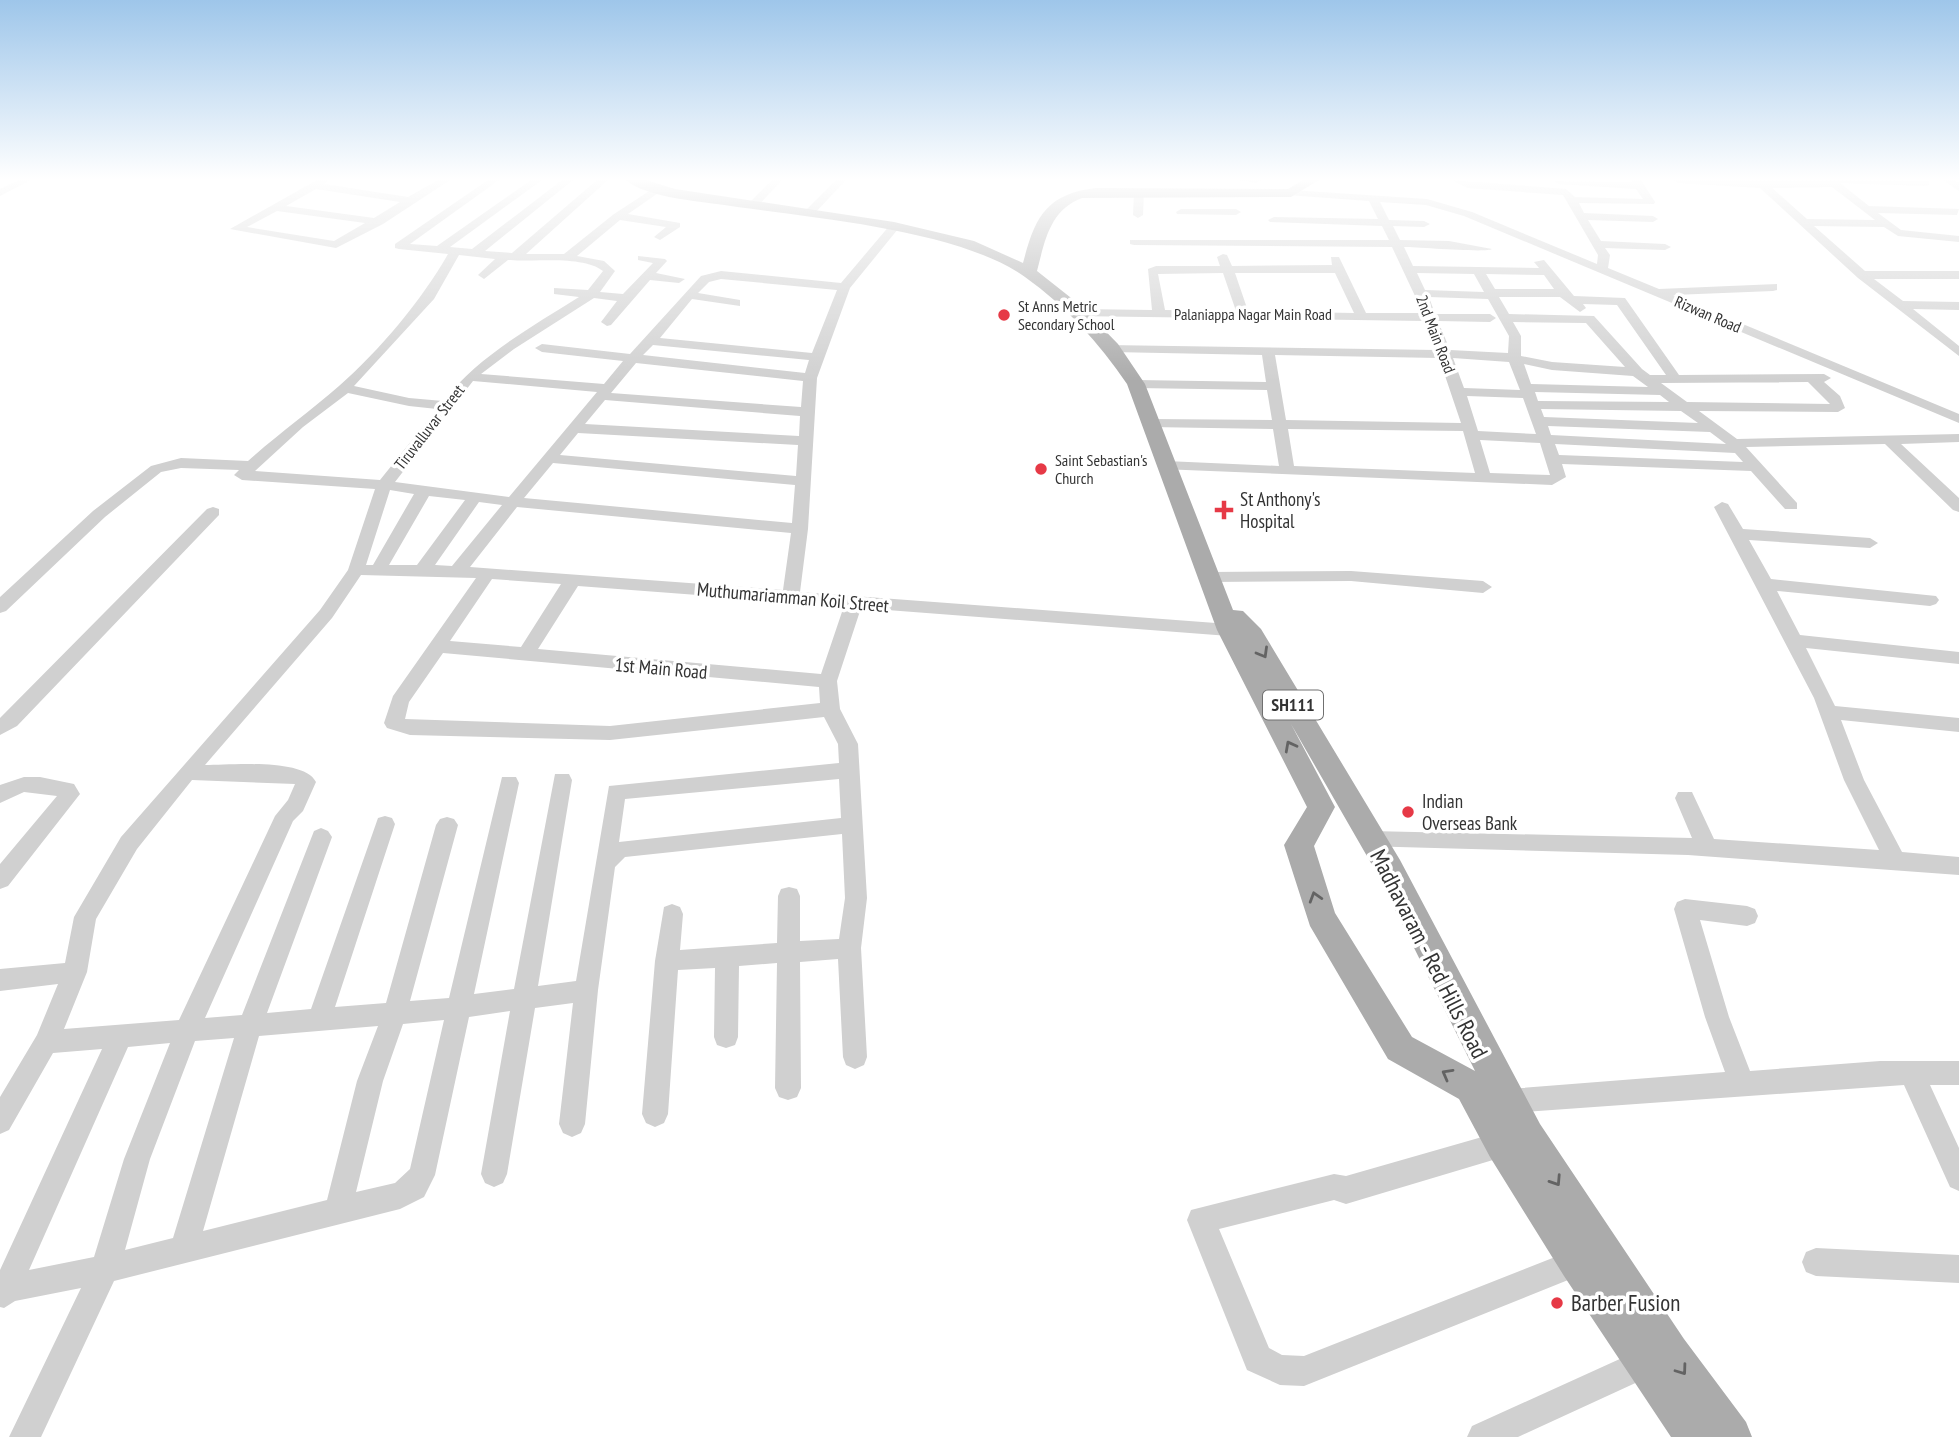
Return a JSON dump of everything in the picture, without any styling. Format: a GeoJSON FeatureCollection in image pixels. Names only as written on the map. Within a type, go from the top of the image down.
{"type":"FeatureCollection","features":[{"type":"Feature","properties":{"kind":"main road","name":"Madhavaram - Red Hills Road"},"geometry":{"type":"LineString","coordinates":[[974,247],[1029,272],[1078,313],[1112,348],[1136,384],[1229,630],[1321,807],[1299,845],[1321,917],[1400,1048],[1471,1087],[1503,1144]]}},
{"type":"Feature","properties":{"kind":"main road"},"geometry":{"type":"LineString","coordinates":[[1029,272],[1035,247]]}},
{"type":"Feature","properties":{"kind":"main road","name":"Madhavaram - Red Hills Road"},"geometry":{"type":"LineString","coordinates":[[1220,601],[1252,635],[1390,869],[1489,1067],[1509,1101]]}},
{"type":"Feature","properties":{"kind":"main road"},"geometry":{"type":"LineString","coordinates":[[1509,1101],[1527,1137],[1603,1253],[1731,1437]]}},
{"type":"Feature","properties":{"kind":"main road"},"geometry":{"type":"LineString","coordinates":[[1503,1144],[1644,1363],[1696,1437]]}},
{"type":"Feature","properties":{"kind":"street"},"geometry":{"type":"LineString","coordinates":[[410,247],[510,257],[567,258],[606,267],[608,271],[592,294]]}},
{"type":"Feature","properties":{"kind":"street"},"geometry":{"type":"LineString","coordinates":[[439,250],[443,247]]}},
{"type":"Feature","properties":{"kind":"street"},"geometry":{"type":"LineString","coordinates":[[475,253],[483,247]]}},
{"type":"Feature","properties":{"kind":"street"},"geometry":{"type":"LineString","coordinates":[[484,275],[522,247]]}},
{"type":"Feature","properties":{"kind":"street"},"geometry":{"type":"LineString","coordinates":[[567,258],[580,247]]}},
{"type":"Feature","properties":{"kind":"street"},"geometry":{"type":"LineString","coordinates":[[791,598],[800,529],[810,378],[844,287],[877,247]]}},
{"type":"Feature","properties":{"kind":"street"},"geometry":{"type":"LineString","coordinates":[[1219,247],[1243,314]]}},
{"type":"Feature","properties":{"kind":"street"},"geometry":{"type":"LineString","coordinates":[[1328,247],[1361,314]]}},
{"type":"Feature","properties":{"kind":"street","name":"2nd Main Road"},"geometry":{"type":"LineString","coordinates":[[1397,247],[1421,293],[1459,392],[1484,477]]}},
{"type":"Feature","properties":{"kind":"street"},"geometry":{"type":"LineString","coordinates":[[1474,247],[1486,249]]}},
{"type":"Feature","properties":{"kind":"street"},"geometry":{"type":"LineString","coordinates":[[1537,247],[1535,254],[1547,272],[1642,376],[1737,446],[1791,506]]}},
{"type":"Feature","properties":{"kind":"street","name":"Rizwan Road"},"geometry":{"type":"LineString","coordinates":[[1548,247],[1959,419]]}},
{"type":"Feature","properties":{"kind":"street"},"geometry":{"type":"LineString","coordinates":[[1599,247],[1605,260],[1602,269]]}},
{"type":"Feature","properties":{"kind":"street"},"geometry":{"type":"LineString","coordinates":[[1831,247],[1862,275],[1959,352]]}},
{"type":"Feature","properties":{"kind":"street"},"geometry":{"type":"LineString","coordinates":[[455,251],[430,296],[345,388],[249,466],[242,475],[384,485],[513,502],[800,529]]}},
{"type":"Feature","properties":{"kind":"street"},"geometry":{"type":"LineString","coordinates":[[607,322],[661,261],[642,258]]}},
{"type":"Feature","properties":{"kind":"street"},"geometry":{"type":"LineString","coordinates":[[1159,313],[1152,272],[1156,270],[1340,269]]}},
{"type":"Feature","properties":{"kind":"street"},"geometry":{"type":"LineString","coordinates":[[1408,269],[1547,272]]}},
{"type":"Feature","properties":{"kind":"street"},"geometry":{"type":"LineString","coordinates":[[1166,466],[1555,480],[1558,477],[1553,459],[1514,356],[1516,339],[1507,318],[1491,298],[1478,270]]}},
{"type":"Feature","properties":{"kind":"street"},"geometry":{"type":"LineString","coordinates":[[457,571],[632,359],[669,322],[705,279],[721,275],[844,287]]}},
{"type":"Feature","properties":{"kind":"street"},"geometry":{"type":"LineString","coordinates":[[1862,275],[1959,275]]}},
{"type":"Feature","properties":{"kind":"street"},"geometry":{"type":"LineString","coordinates":[[647,276],[679,279]]}},
{"type":"Feature","properties":{"kind":"street"},"geometry":{"type":"LineString","coordinates":[[1657,293],[1773,287]]}},
{"type":"Feature","properties":{"kind":"street"},"geometry":{"type":"LineString","coordinates":[[558,291],[626,298]]}},
{"type":"Feature","properties":{"kind":"street"},"geometry":{"type":"LineString","coordinates":[[1421,293],[1491,298],[1637,301]]}},
{"type":"Feature","properties":{"kind":"street","name":"Tiruvalluvar Street"},"geometry":{"type":"LineString","coordinates":[[0,1121],[46,1042],[75,972],[85,917],[130,843],[187,772],[326,614],[356,570],[384,485],[444,405],[469,377],[509,346],[592,294]]}},
{"type":"Feature","properties":{"kind":"street"},"geometry":{"type":"LineString","coordinates":[[689,295],[736,303]]}},
{"type":"Feature","properties":{"kind":"street"},"geometry":{"type":"LineString","coordinates":[[1491,298],[1571,300]]}},
{"type":"Feature","properties":{"kind":"street"},"geometry":{"type":"LineString","coordinates":[[1621,301],[1676,380]]}},
{"type":"Feature","properties":{"kind":"street"},"geometry":{"type":"LineString","coordinates":[[1899,305],[1959,306]]}},
{"type":"Feature","properties":{"kind":"street","name":"Palaniappa Nagar Main Road"},"geometry":{"type":"LineString","coordinates":[[1078,313],[1361,314],[1490,318]]}},
{"type":"Feature","properties":{"kind":"street"},"geometry":{"type":"LineString","coordinates":[[1507,318],[1590,318]]}},
{"type":"Feature","properties":{"kind":"street"},"geometry":{"type":"LineString","coordinates":[[1935,334],[1959,334]]}},
{"type":"Feature","properties":{"kind":"street"},"geometry":{"type":"LineString","coordinates":[[650,341],[817,357]]}},
{"type":"Feature","properties":{"kind":"street"},"geometry":{"type":"LineString","coordinates":[[542,348],[810,378]]}},
{"type":"Feature","properties":{"kind":"street"},"geometry":{"type":"LineString","coordinates":[[1112,348],[1514,356],[1552,366],[1676,380],[1854,376]]}},
{"type":"Feature","properties":{"kind":"street"},"geometry":{"type":"LineString","coordinates":[[1268,350],[1287,470]]}},
{"type":"Feature","properties":{"kind":"street"},"geometry":{"type":"LineString","coordinates":[[469,377],[806,412]]}},
{"type":"Feature","properties":{"kind":"street"},"geometry":{"type":"LineString","coordinates":[[1459,392],[1684,409],[1838,408],[1835,399],[1811,378]]}},
{"type":"Feature","properties":{"kind":"street"},"geometry":{"type":"LineString","coordinates":[[1136,384],[1275,386]]}},
{"type":"Feature","properties":{"kind":"street"},"geometry":{"type":"LineString","coordinates":[[345,388],[403,401],[444,405]]}},
{"type":"Feature","properties":{"kind":"street"},"geometry":{"type":"LineString","coordinates":[[1529,396],[1661,391]]}},
{"type":"Feature","properties":{"kind":"street"},"geometry":{"type":"LineString","coordinates":[[1538,421],[1714,428]]}},
{"type":"Feature","properties":{"kind":"street"},"geometry":{"type":"LineString","coordinates":[[1150,423],[1469,431],[1545,438],[1737,446],[1959,438]]}},
{"type":"Feature","properties":{"kind":"street"},"geometry":{"type":"LineString","coordinates":[[574,428],[804,441]]}},
{"type":"Feature","properties":{"kind":"street"},"geometry":{"type":"LineString","coordinates":[[1889,440],[1959,507]]}},
{"type":"Feature","properties":{"kind":"street"},"geometry":{"type":"LineString","coordinates":[[549,458],[802,481]]}},
{"type":"Feature","properties":{"kind":"street"},"geometry":{"type":"LineString","coordinates":[[1553,459],[1758,467]]}},
{"type":"Feature","properties":{"kind":"street"},"geometry":{"type":"LineString","coordinates":[[0,607],[99,514],[156,469],[181,463],[249,466]]}},
{"type":"Feature","properties":{"kind":"street"},"geometry":{"type":"LineString","coordinates":[[378,570],[424,490]]}},
{"type":"Feature","properties":{"kind":"street"},"geometry":{"type":"LineString","coordinates":[[422,571],[475,497]]}},
{"type":"Feature","properties":{"kind":"street"},"geometry":{"type":"LineString","coordinates":[[1722,507],[1766,584],[1828,712],[1854,780],[1895,860]]}},
{"type":"Feature","properties":{"kind":"street"},"geometry":{"type":"LineString","coordinates":[[0,727],[10,721],[213,512]]}},
{"type":"Feature","properties":{"kind":"street"},"geometry":{"type":"LineString","coordinates":[[1739,534],[1870,544]]}},
{"type":"Feature","properties":{"kind":"street","name":"Muthumariamman Koil Street"},"geometry":{"type":"LineString","coordinates":[[356,570],[457,571],[1229,630]]}},
{"type":"Feature","properties":{"kind":"street"},"geometry":{"type":"LineString","coordinates":[[487,574],[400,701],[394,723],[410,728],[610,733],[830,709]]}},
{"type":"Feature","properties":{"kind":"street"},"geometry":{"type":"LineString","coordinates":[[1210,577],[1351,576],[1483,587]]}},
{"type":"Feature","properties":{"kind":"street"},"geometry":{"type":"LineString","coordinates":[[439,646],[526,653],[572,581]]}},
{"type":"Feature","properties":{"kind":"street"},"geometry":{"type":"LineString","coordinates":[[1766,584],[1930,600]]}},
{"type":"Feature","properties":{"kind":"street"},"geometry":{"type":"LineString","coordinates":[[854,603],[828,681],[830,709],[848,744],[856,898],[849,948],[855,1057]]}},
{"type":"Feature","properties":{"kind":"street"},"geometry":{"type":"LineString","coordinates":[[1793,640],[1959,658]]}},
{"type":"Feature","properties":{"kind":"street","name":"1st Main Road"},"geometry":{"type":"LineString","coordinates":[[526,653],[530,657],[828,681]]}},
{"type":"Feature","properties":{"kind":"street"},"geometry":{"type":"LineString","coordinates":[[1828,712],[1959,724]]}},
{"type":"Feature","properties":{"kind":"street"},"geometry":{"type":"LineString","coordinates":[[572,1124],[586,990],[616,792],[849,771]]}},
{"type":"Feature","properties":{"kind":"street"},"geometry":{"type":"LineString","coordinates":[[25,1437],[105,1269],[137,1159],[187,1030],[285,816],[296,805],[306,782],[297,775],[187,772]]}},
{"type":"Feature","properties":{"kind":"street"},"geometry":{"type":"LineString","coordinates":[[494,1174],[522,998],[562,780]]}},
{"type":"Feature","properties":{"kind":"street"},"geometry":{"type":"LineString","coordinates":[[0,795],[19,784],[29,782],[71,793],[0,880]]}},
{"type":"Feature","properties":{"kind":"street"},"geometry":{"type":"LineString","coordinates":[[3,1293],[400,1195],[414,1186],[422,1175],[457,1007],[509,783]]}},
{"type":"Feature","properties":{"kind":"street"},"geometry":{"type":"LineString","coordinates":[[1685,798],[1707,848]]}},
{"type":"Feature","properties":{"kind":"street"},"geometry":{"type":"LineString","coordinates":[[319,1020],[385,824]]}},
{"type":"Feature","properties":{"kind":"street"},"geometry":{"type":"LineString","coordinates":[[338,1211],[370,1081],[395,1013],[447,825]]}},
{"type":"Feature","properties":{"kind":"street"},"geometry":{"type":"LineString","coordinates":[[605,864],[614,853],[623,849],[852,825]]}},
{"type":"Feature","properties":{"kind":"street"},"geometry":{"type":"LineString","coordinates":[[1364,828],[1959,866]]}},
{"type":"Feature","properties":{"kind":"street"},"geometry":{"type":"LineString","coordinates":[[183,1250],[250,1026],[321,837]]}},
{"type":"Feature","properties":{"kind":"street"},"geometry":{"type":"LineString","coordinates":[[788,1088],[786,952],[789,896]]}},
{"type":"Feature","properties":{"kind":"street"},"geometry":{"type":"LineString","coordinates":[[1742,1083],[1717,1017],[1685,909],[1747,916]]}},
{"type":"Feature","properties":{"kind":"street"},"geometry":{"type":"LineString","coordinates":[[655,1114],[672,914]]}},
{"type":"Feature","properties":{"kind":"street"},"geometry":{"type":"LineString","coordinates":[[667,961],[849,948]]}},
{"type":"Feature","properties":{"kind":"street"},"geometry":{"type":"LineString","coordinates":[[726,1037],[727,957]]}},
{"type":"Feature","properties":{"kind":"street"},"geometry":{"type":"LineString","coordinates":[[0,980],[75,972]]}},
{"type":"Feature","properties":{"kind":"street"},"geometry":{"type":"LineString","coordinates":[[46,1042],[395,1013],[586,990]]}},
{"type":"Feature","properties":{"kind":"street"},"geometry":{"type":"LineString","coordinates":[[3,1293],[120,1036]]}},
{"type":"Feature","properties":{"kind":"street"},"geometry":{"type":"LineString","coordinates":[[1911,1072],[1959,1178]]}},
{"type":"Feature","properties":{"kind":"street"},"geometry":{"type":"LineString","coordinates":[[1509,1101],[1911,1072],[1959,1073]]}},
{"type":"Feature","properties":{"kind":"street"},"geometry":{"type":"LineString","coordinates":[[1503,1144],[1346,1190],[1334,1187],[1201,1220],[1258,1359],[1280,1370],[1304,1371],[1578,1262]]}},
{"type":"Feature","properties":{"kind":"street"},"geometry":{"type":"LineString","coordinates":[[1816,1262],[1959,1269]]}},
{"type":"Feature","properties":{"kind":"street"},"geometry":{"type":"LineString","coordinates":[[1486,1437],[1644,1363]]}},
{"type":"Feature","properties":{"kind":"place","name":"St Anns Metric Secondary School"},"geometry":{"type":"Point","coordinates":[1004,315]}},
{"type":"Feature","properties":{"kind":"place","name":"Saint Sebastian's Church"},"geometry":{"type":"Point","coordinates":[1041,469]}},
{"type":"Feature","properties":{"kind":"place","name":"St Anthony's Hospital"},"geometry":{"type":"Point","coordinates":[1224,510]}},
{"type":"Feature","properties":{"kind":"place","name":"Indian Overseas Bank"},"geometry":{"type":"Point","coordinates":[1408,812]}},
{"type":"Feature","properties":{"kind":"place","name":"Barber Fusion"},"geometry":{"type":"Point","coordinates":[1557,1303]}}]}
